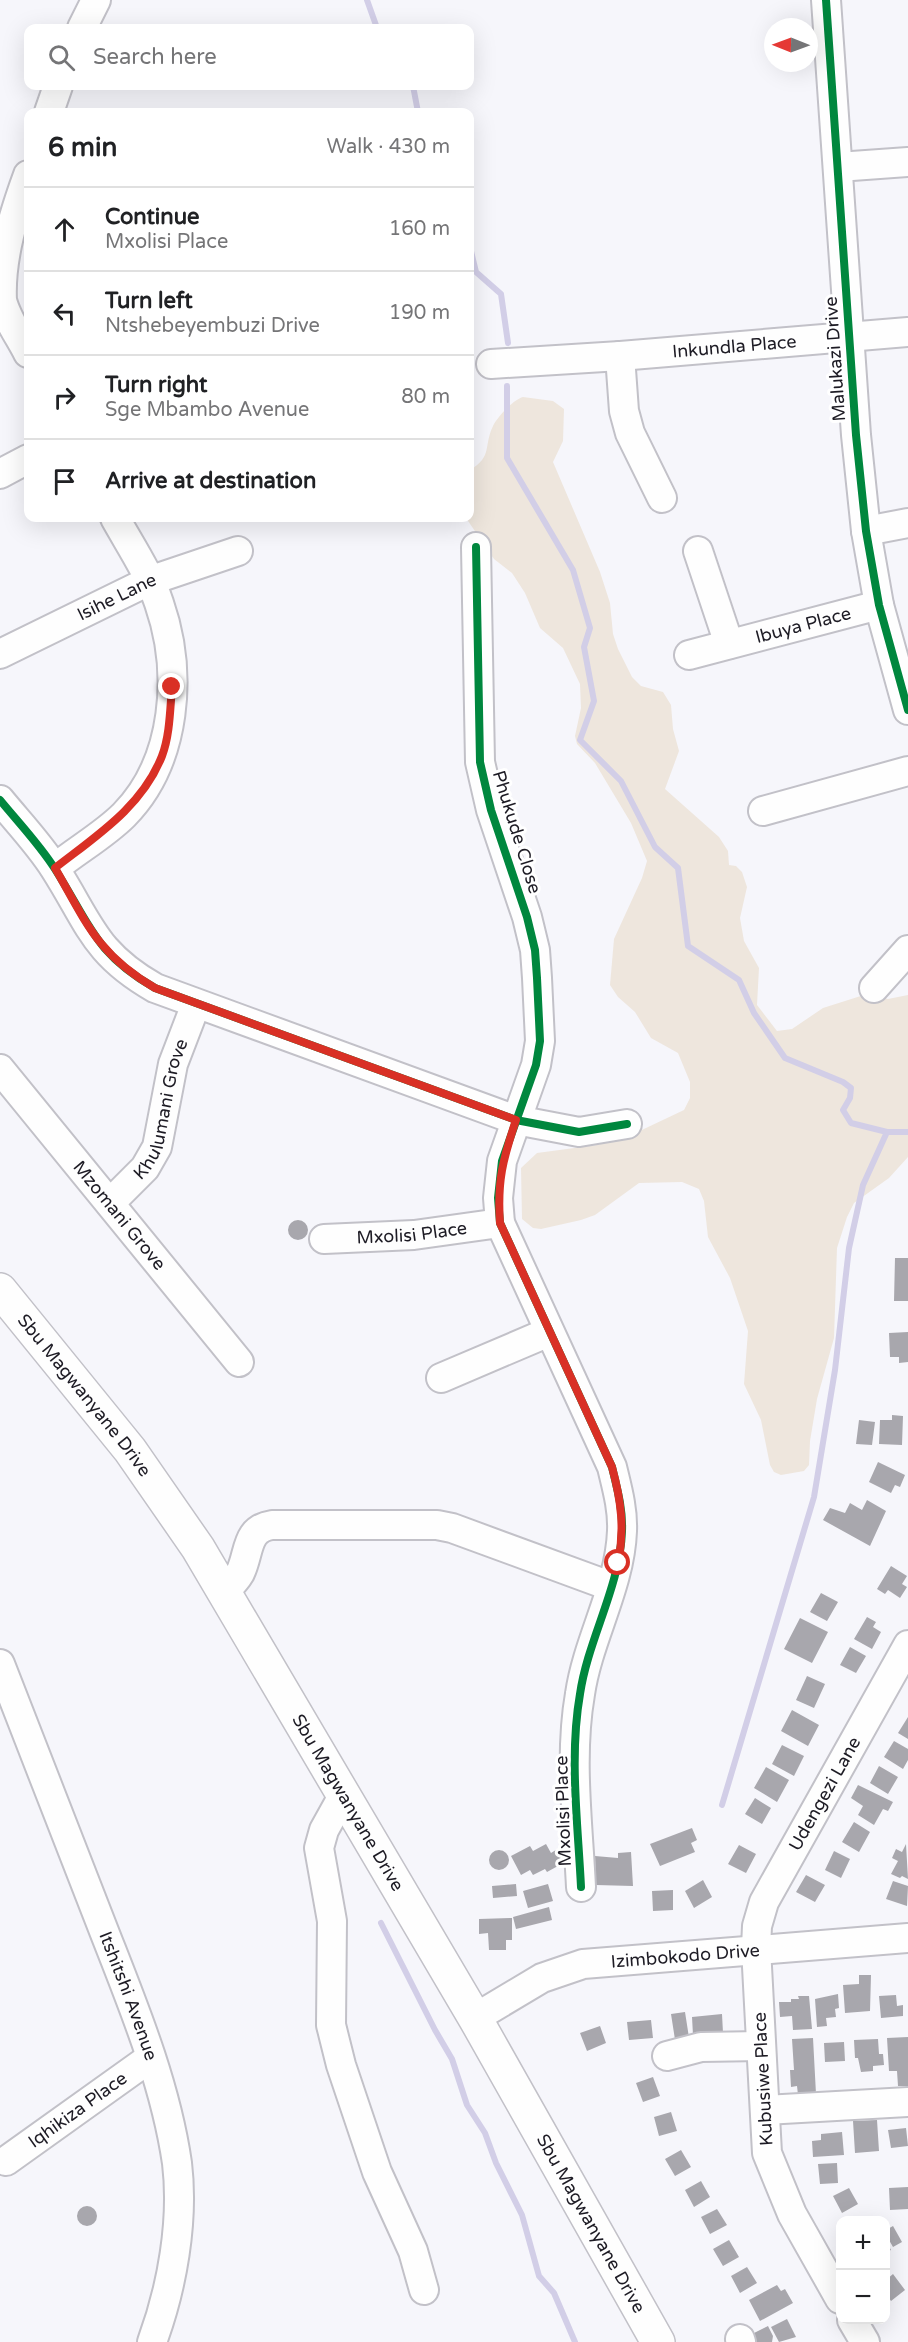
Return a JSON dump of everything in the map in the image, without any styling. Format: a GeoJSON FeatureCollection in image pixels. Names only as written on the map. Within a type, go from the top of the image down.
{"type":"FeatureCollection","features":[{"type":"Feature","properties":{"kind":"main road","name":"Sbu Magwanyane Drive"},"geometry":{"type":"LineString","coordinates":[[0,1290],[130,1450],[198,1548],[475,2018],[658,2342]]}},
{"type":"Feature","properties":{"kind":"street"},"geometry":{"type":"LineString","coordinates":[[84,24],[96,0]]}},
{"type":"Feature","properties":{"kind":"street","name":"Malukazi Drive"},"geometry":{"type":"LineString","coordinates":[[826,0],[848,336],[866,531],[879,605],[908,710]]}},
{"type":"Feature","properties":{"kind":"street"},"geometry":{"type":"LineString","coordinates":[[50,108],[57,90]]}},
{"type":"Feature","properties":{"kind":"street"},"geometry":{"type":"LineString","coordinates":[[838,167],[908,162]]}},
{"type":"Feature","properties":{"kind":"street"},"geometry":{"type":"LineString","coordinates":[[24,187],[4,248],[1,301],[24,345]]}},
{"type":"Feature","properties":{"kind":"street","name":"Inkundla Place"},"geometry":{"type":"LineString","coordinates":[[491,364],[620,356],[908,332]]}},
{"type":"Feature","properties":{"kind":"street"},"geometry":{"type":"LineString","coordinates":[[620,356],[624,411],[630,433],[662,498]]}},
{"type":"Feature","properties":{"kind":"street"},"geometry":{"type":"LineString","coordinates":[[0,474],[24,461]]}},
{"type":"Feature","properties":{"kind":"street"},"geometry":{"type":"LineString","coordinates":[[55,868],[124,815],[146,786],[163,755],[172,687],[167,635],[159,603],[117,522]]}},
{"type":"Feature","properties":{"kind":"street"},"geometry":{"type":"LineString","coordinates":[[866,531],[908,523]]}},
{"type":"Feature","properties":{"kind":"street","name":"Phukude Close"},"geometry":{"type":"LineString","coordinates":[[476,547],[480,762],[491,810],[527,917],[535,950],[537,978],[540,1041],[536,1065],[516,1120]]}},
{"type":"Feature","properties":{"kind":"street","name":"Isihe Lane"},"geometry":{"type":"LineString","coordinates":[[0,654],[149,581],[238,551]]}},
{"type":"Feature","properties":{"kind":"street"},"geometry":{"type":"LineString","coordinates":[[698,551],[729,644]]}},
{"type":"Feature","properties":{"kind":"street","name":"Ibuya Place"},"geometry":{"type":"LineString","coordinates":[[689,655],[879,605]]}},
{"type":"Feature","properties":{"kind":"street"},"geometry":{"type":"LineString","coordinates":[[763,811],[908,771]]}},
{"type":"Feature","properties":{"kind":"street"},"geometry":{"type":"LineString","coordinates":[[1,804],[55,868],[94,937],[114,961],[155,988],[196,1005],[516,1120],[579,1132],[627,1124]]}},
{"type":"Feature","properties":{"kind":"street"},"geometry":{"type":"LineString","coordinates":[[874,988],[908,950]]}},
{"type":"Feature","properties":{"kind":"street","name":"Khulumani Grove"},"geometry":{"type":"LineString","coordinates":[[110,1203],[145,1168],[157,1147],[173,1064],[196,1005]]}},
{"type":"Feature","properties":{"kind":"street","name":"Mzomani Grove"},"geometry":{"type":"LineString","coordinates":[[0,1069],[239,1362]]}},
{"type":"Feature","properties":{"kind":"street","name":"Mxolisi Place"},"geometry":{"type":"LineString","coordinates":[[516,1120],[502,1161],[498,1198],[500,1223],[612,1467],[621,1506],[621,1547],[583,1676],[577,1719],[576,1764],[581,1887]]}},
{"type":"Feature","properties":{"kind":"street","name":"Mxolisi Place"},"geometry":{"type":"LineString","coordinates":[[324,1239],[414,1235],[500,1223]]}},
{"type":"Feature","properties":{"kind":"street"},"geometry":{"type":"LineString","coordinates":[[441,1378],[549,1332]]}},
{"type":"Feature","properties":{"kind":"street"},"geometry":{"type":"LineString","coordinates":[[224,1592],[240,1572],[254,1533],[261,1527],[272,1525],[437,1525],[452,1528],[610,1586]]}},
{"type":"Feature","properties":{"kind":"street","name":"Udengezi Lane"},"geometry":{"type":"LineString","coordinates":[[756,1948],[757,1926],[764,1902],[908,1645]]}},
{"type":"Feature","properties":{"kind":"street","name":"Itshitshi Avenue"},"geometry":{"type":"LineString","coordinates":[[0,1664],[123,1978],[166,2106],[177,2166],[178,2220],[172,2269],[152,2342]]}},
{"type":"Feature","properties":{"kind":"street"},"geometry":{"type":"LineString","coordinates":[[344,1794],[324,1830],[319,1848],[332,1921],[331,2025],[341,2065],[374,2161],[413,2251],[424,2290]]}},
{"type":"Feature","properties":{"kind":"street","name":"Izimbokodo Drive"},"geometry":{"type":"LineString","coordinates":[[475,2018],[542,1977],[582,1964],[756,1948],[908,1938]]}},
{"type":"Feature","properties":{"kind":"street","name":"Kubusiwe Place"},"geometry":{"type":"LineString","coordinates":[[756,1948],[767,2153],[792,2214],[836,2292]]}},
{"type":"Feature","properties":{"kind":"street"},"geometry":{"type":"LineString","coordinates":[[667,2056],[701,2047],[761,2046]]}},
{"type":"Feature","properties":{"kind":"street","name":"Iqhikiza Place"},"geometry":{"type":"LineString","coordinates":[[6,2161],[150,2058]]}},
{"type":"Feature","properties":{"kind":"street"},"geometry":{"type":"LineString","coordinates":[[765,2110],[908,2102]]}},
{"type":"Feature","properties":{"kind":"street"},"geometry":{"type":"LineString","coordinates":[[855,2324],[865,2342]]}},
{"type":"Feature","properties":{"kind":"shaded area"},"geometry":{"type":"Polygon","coordinates":[[[523,397],[553,401],[564,409],[563,441],[553,462],[600,572],[610,603],[613,634],[618,649],[632,677],[641,686],[663,692],[671,705],[673,729],[679,751],[665,789],[719,837],[728,851],[729,865],[736,866],[742,872],[747,887],[740,918],[744,941],[759,968],[757,1005],[777,1031],[792,1029],[823,1008],[867,994],[888,999],[908,995],[908,1157],[889,1178],[854,1203],[847,1217],[837,1248],[834,1338],[817,1399],[810,1441],[809,1465],[804,1471],[781,1475],[774,1472],[770,1465],[761,1420],[744,1384],[748,1331],[730,1278],[708,1237],[704,1201],[699,1189],[682,1182],[639,1183],[595,1215],[581,1220],[541,1229],[533,1228],[522,1219],[521,1168],[537,1153],[597,1145],[627,1137],[684,1110],[690,1098],[690,1082],[678,1053],[651,1038],[635,1012],[618,997],[610,985],[614,939],[642,878],[647,861],[631,823],[595,763],[577,744],[575,736],[581,708],[580,684],[563,648],[540,628],[525,593],[512,573],[494,559],[469,522],[474,522],[474,467],[485,455],[490,433],[498,418],[523,397]]]}},
{"type":"Feature","properties":{"kind":"building"},"geometry":{"type":"Polygon","coordinates":[[[298,1220],[305,1223],[308,1230],[305,1237],[298,1240],[291,1237],[288,1230],[291,1223],[298,1220]]]}},
{"type":"Feature","properties":{"kind":"building"},"geometry":{"type":"Polygon","coordinates":[[[895,1258],[908,1258],[908,1301],[894,1301],[895,1258]]]}},
{"type":"Feature","properties":{"kind":"building"},"geometry":{"type":"Polygon","coordinates":[[[908,1332],[908,1362],[899,1363],[899,1357],[890,1357],[889,1333],[908,1332]]]}},
{"type":"Feature","properties":{"kind":"building"},"geometry":{"type":"Polygon","coordinates":[[[892,1415],[903,1416],[902,1445],[879,1444],[880,1420],[892,1420],[892,1415]]]}},
{"type":"Feature","properties":{"kind":"building"},"geometry":{"type":"Polygon","coordinates":[[[859,1420],[875,1422],[872,1445],[856,1444],[859,1420]]]}},
{"type":"Feature","properties":{"kind":"building"},"geometry":{"type":"Polygon","coordinates":[[[878,1462],[905,1475],[900,1487],[895,1485],[891,1493],[869,1482],[878,1462]]]}},
{"type":"Feature","properties":{"kind":"building"},"geometry":{"type":"Polygon","coordinates":[[[867,1500],[886,1511],[870,1546],[823,1520],[830,1508],[845,1513],[850,1503],[862,1510],[867,1500]]]}},
{"type":"Feature","properties":{"kind":"building"},"geometry":{"type":"Polygon","coordinates":[[[891,1566],[907,1576],[902,1584],[907,1587],[900,1598],[888,1590],[885,1594],[877,1589],[891,1566]]]}},
{"type":"Feature","properties":{"kind":"building"},"geometry":{"type":"Polygon","coordinates":[[[821,1593],[838,1602],[827,1621],[810,1612],[821,1593]]]}},
{"type":"Feature","properties":{"kind":"building"},"geometry":{"type":"Polygon","coordinates":[[[867,1617],[876,1622],[873,1627],[881,1632],[872,1649],[854,1639],[867,1617]]]}},
{"type":"Feature","properties":{"kind":"building"},"geometry":{"type":"Polygon","coordinates":[[[800,1618],[828,1632],[812,1663],[784,1649],[800,1618]]]}},
{"type":"Feature","properties":{"kind":"building"},"geometry":{"type":"Polygon","coordinates":[[[850,1647],[866,1656],[856,1673],[840,1665],[850,1647]]]}},
{"type":"Feature","properties":{"kind":"building"},"geometry":{"type":"Polygon","coordinates":[[[807,1676],[825,1684],[814,1708],[796,1700],[807,1676]]]}},
{"type":"Feature","properties":{"kind":"building"},"geometry":{"type":"Polygon","coordinates":[[[792,1710],[819,1725],[808,1746],[781,1731],[792,1710]]]}},
{"type":"Feature","properties":{"kind":"building"},"geometry":{"type":"Polygon","coordinates":[[[908,1717],[908,1739],[898,1733],[908,1717]]]}},
{"type":"Feature","properties":{"kind":"building"},"geometry":{"type":"Polygon","coordinates":[[[894,1741],[908,1749],[908,1760],[903,1769],[884,1757],[894,1741]]]}},
{"type":"Feature","properties":{"kind":"building"},"geometry":{"type":"Polygon","coordinates":[[[782,1745],[804,1756],[794,1776],[772,1764],[782,1745]]]}},
{"type":"Feature","properties":{"kind":"building"},"geometry":{"type":"Polygon","coordinates":[[[879,1766],[898,1777],[888,1794],[870,1783],[879,1766]]]}},
{"type":"Feature","properties":{"kind":"building"},"geometry":{"type":"Polygon","coordinates":[[[766,1767],[789,1780],[777,1802],[754,1788],[766,1767]]]}},
{"type":"Feature","properties":{"kind":"building"},"geometry":{"type":"Polygon","coordinates":[[[858,1785],[893,1802],[888,1811],[883,1809],[874,1825],[858,1815],[863,1806],[851,1798],[858,1785]]]}},
{"type":"Feature","properties":{"kind":"building"},"geometry":{"type":"Polygon","coordinates":[[[755,1798],[771,1808],[762,1824],[745,1814],[755,1798]]]}},
{"type":"Feature","properties":{"kind":"building"},"geometry":{"type":"Polygon","coordinates":[[[854,1822],[870,1832],[859,1852],[842,1842],[854,1822]]]}},
{"type":"Feature","properties":{"kind":"building"},"geometry":{"type":"Polygon","coordinates":[[[692,1828],[697,1840],[691,1843],[695,1852],[660,1866],[650,1844],[692,1828]]]}},
{"type":"Feature","properties":{"kind":"building"},"geometry":{"type":"Polygon","coordinates":[[[546,1844],[551,1853],[559,1848],[567,1861],[547,1872],[545,1869],[533,1875],[530,1870],[521,1875],[511,1856],[530,1846],[533,1851],[546,1844]]]}},
{"type":"Feature","properties":{"kind":"building"},"geometry":{"type":"Polygon","coordinates":[[[906,1844],[908,1879],[891,1874],[898,1861],[892,1858],[896,1849],[902,1852],[906,1844]]]}},
{"type":"Feature","properties":{"kind":"building"},"geometry":{"type":"Polygon","coordinates":[[[739,1845],[756,1854],[746,1873],[728,1864],[739,1845]]]}},
{"type":"Feature","properties":{"kind":"building"},"geometry":{"type":"Polygon","coordinates":[[[499,1850],[506,1853],[509,1860],[506,1867],[499,1870],[492,1867],[489,1860],[492,1853],[499,1850]]]}},
{"type":"Feature","properties":{"kind":"building"},"geometry":{"type":"Polygon","coordinates":[[[834,1851],[850,1859],[841,1878],[825,1870],[834,1851]]]}},
{"type":"Feature","properties":{"kind":"building"},"geometry":{"type":"Polygon","coordinates":[[[631,1852],[633,1886],[596,1885],[595,1856],[618,1858],[618,1853],[631,1852]]]}},
{"type":"Feature","properties":{"kind":"building"},"geometry":{"type":"Polygon","coordinates":[[[806,1875],[825,1885],[815,1902],[796,1892],[806,1875]]]}},
{"type":"Feature","properties":{"kind":"building"},"geometry":{"type":"Polygon","coordinates":[[[703,1880],[712,1897],[694,1908],[685,1891],[703,1880]]]}},
{"type":"Feature","properties":{"kind":"building"},"geometry":{"type":"Polygon","coordinates":[[[893,1881],[908,1886],[907,1906],[886,1899],[893,1881]]]}},
{"type":"Feature","properties":{"kind":"building"},"geometry":{"type":"Polygon","coordinates":[[[516,1884],[517,1896],[493,1898],[492,1886],[516,1884]]]}},
{"type":"Feature","properties":{"kind":"building"},"geometry":{"type":"Polygon","coordinates":[[[548,1884],[553,1901],[528,1908],[523,1891],[548,1884]]]}},
{"type":"Feature","properties":{"kind":"building"},"geometry":{"type":"Polygon","coordinates":[[[673,1890],[673,1910],[653,1911],[652,1891],[673,1890]]]}},
{"type":"Feature","properties":{"kind":"building"},"geometry":{"type":"Polygon","coordinates":[[[549,1907],[552,1920],[516,1929],[513,1917],[549,1907]]]}},
{"type":"Feature","properties":{"kind":"building"},"geometry":{"type":"Polygon","coordinates":[[[512,1918],[512,1940],[506,1940],[506,1950],[489,1950],[488,1933],[479,1934],[479,1919],[512,1918]]]}},
{"type":"Feature","properties":{"kind":"building"},"geometry":{"type":"Polygon","coordinates":[[[859,1975],[871,1975],[870,2011],[845,2013],[843,1985],[859,1984],[859,1975]]]}},
{"type":"Feature","properties":{"kind":"building"},"geometry":{"type":"Polygon","coordinates":[[[838,1994],[839,2008],[835,2009],[836,2017],[826,2018],[827,2026],[817,2027],[815,1999],[838,1994]]]}},
{"type":"Feature","properties":{"kind":"building"},"geometry":{"type":"Polygon","coordinates":[[[896,1995],[897,2006],[903,2005],[903,2016],[881,2018],[879,1996],[896,1995]]]}},
{"type":"Feature","properties":{"kind":"building"},"geometry":{"type":"Polygon","coordinates":[[[798,1996],[809,1996],[812,2029],[793,2030],[792,2016],[780,2017],[779,2002],[791,2002],[791,1999],[799,1999],[798,1996]]]}},
{"type":"Feature","properties":{"kind":"building"},"geometry":{"type":"Polygon","coordinates":[[[685,2012],[690,2044],[676,2046],[671,2014],[685,2012]]]}},
{"type":"Feature","properties":{"kind":"building"},"geometry":{"type":"Polygon","coordinates":[[[722,2014],[723,2033],[693,2035],[692,2017],[722,2014]]]}},
{"type":"Feature","properties":{"kind":"building"},"geometry":{"type":"Polygon","coordinates":[[[651,2020],[653,2038],[629,2040],[627,2022],[651,2020]]]}},
{"type":"Feature","properties":{"kind":"building"},"geometry":{"type":"Polygon","coordinates":[[[600,2026],[606,2043],[587,2051],[580,2033],[600,2026]]]}},
{"type":"Feature","properties":{"kind":"building"},"geometry":{"type":"Polygon","coordinates":[[[908,2037],[908,2086],[898,2086],[897,2071],[889,2071],[887,2038],[908,2037]]]}},
{"type":"Feature","properties":{"kind":"building"},"geometry":{"type":"Polygon","coordinates":[[[813,2038],[816,2094],[798,2095],[797,2086],[791,2087],[790,2070],[794,2070],[792,2039],[813,2038]]]}},
{"type":"Feature","properties":{"kind":"building"},"geometry":{"type":"Polygon","coordinates":[[[878,2039],[879,2054],[883,2054],[884,2065],[873,2066],[873,2071],[861,2072],[858,2058],[855,2058],[854,2040],[878,2039]]]}},
{"type":"Feature","properties":{"kind":"building"},"geometry":{"type":"Polygon","coordinates":[[[844,2042],[845,2061],[825,2062],[824,2043],[844,2042]]]}},
{"type":"Feature","properties":{"kind":"building"},"geometry":{"type":"Polygon","coordinates":[[[653,2077],[660,2096],[643,2102],[636,2083],[653,2077]]]}},
{"type":"Feature","properties":{"kind":"building"},"geometry":{"type":"Polygon","coordinates":[[[671,2112],[677,2131],[659,2136],[654,2117],[671,2112]]]}},
{"type":"Feature","properties":{"kind":"building"},"geometry":{"type":"Polygon","coordinates":[[[877,2120],[879,2151],[855,2153],[853,2121],[877,2120]]]}},
{"type":"Feature","properties":{"kind":"building"},"geometry":{"type":"Polygon","coordinates":[[[906,2128],[908,2146],[891,2148],[888,2130],[906,2128]]]}},
{"type":"Feature","properties":{"kind":"building"},"geometry":{"type":"Polygon","coordinates":[[[842,2132],[844,2155],[813,2157],[812,2141],[821,2140],[821,2134],[842,2132]]]}},
{"type":"Feature","properties":{"kind":"building"},"geometry":{"type":"Polygon","coordinates":[[[681,2150],[691,2167],[675,2176],[665,2159],[681,2150]]]}},
{"type":"Feature","properties":{"kind":"building"},"geometry":{"type":"Polygon","coordinates":[[[837,2163],[838,2183],[820,2184],[818,2164],[837,2163]]]}},
{"type":"Feature","properties":{"kind":"building"},"geometry":{"type":"Polygon","coordinates":[[[701,2181],[710,2197],[694,2207],[685,2190],[701,2181]]]}},
{"type":"Feature","properties":{"kind":"building"},"geometry":{"type":"Polygon","coordinates":[[[908,2187],[908,2209],[890,2210],[889,2188],[908,2187]]]}},
{"type":"Feature","properties":{"kind":"building"},"geometry":{"type":"Polygon","coordinates":[[[849,2188],[858,2204],[842,2213],[833,2196],[849,2188]]]}},
{"type":"Feature","properties":{"kind":"building"},"geometry":{"type":"Polygon","coordinates":[[[87,2206],[94,2209],[97,2216],[94,2223],[87,2226],[80,2223],[77,2216],[80,2209],[87,2206]]]}},
{"type":"Feature","properties":{"kind":"building"},"geometry":{"type":"Polygon","coordinates":[[[717,2209],[727,2225],[710,2234],[701,2217],[717,2209]]]}},
{"type":"Feature","properties":{"kind":"building"},"geometry":{"type":"Polygon","coordinates":[[[893,2226],[902,2242],[893,2247],[890,2242],[890,2228],[893,2226]]]}},
{"type":"Feature","properties":{"kind":"building"},"geometry":{"type":"Polygon","coordinates":[[[729,2240],[739,2257],[723,2266],[713,2249],[729,2240]]]}},
{"type":"Feature","properties":{"kind":"building"},"geometry":{"type":"Polygon","coordinates":[[[747,2267],[757,2283],[740,2293],[731,2276],[747,2267]]]}},
{"type":"Feature","properties":{"kind":"building"},"geometry":{"type":"Polygon","coordinates":[[[893,2274],[905,2290],[891,2301],[890,2300],[890,2277],[893,2274]]]}},
{"type":"Feature","properties":{"kind":"building"},"geometry":{"type":"Polygon","coordinates":[[[777,2285],[781,2291],[785,2289],[793,2303],[760,2321],[749,2300],[777,2285]]]}},
{"type":"Feature","properties":{"kind":"building"},"geometry":{"type":"Polygon","coordinates":[[[787,2319],[796,2337],[779,2342],[771,2327],[787,2319]]]}},
{"type":"Feature","properties":{"kind":"building"},"geometry":{"type":"Polygon","coordinates":[[[768,2326],[773,2336],[772,2342],[757,2342],[752,2334],[768,2326]]]}},
{"type":"Feature","properties":{"kind":"waterway"},"geometry":{"type":"LineString","coordinates":[[367,0],[376,24]]}},
{"type":"Feature","properties":{"kind":"waterway"},"geometry":{"type":"LineString","coordinates":[[414,90],[417,108]]}},
{"type":"Feature","properties":{"kind":"waterway"},"geometry":{"type":"LineString","coordinates":[[474,264],[476,272],[501,294],[508,343]]}},
{"type":"Feature","properties":{"kind":"waterway"},"geometry":{"type":"LineString","coordinates":[[507,386],[507,458],[573,570],[590,628],[584,647],[594,701],[580,740],[621,781],[655,847],[678,868],[688,946],[739,980],[754,1013],[785,1058],[843,1082],[851,1088],[850,1098],[843,1110],[851,1123],[887,1132],[908,1132]]}},
{"type":"Feature","properties":{"kind":"waterway"},"geometry":{"type":"LineString","coordinates":[[722,1805],[814,1497],[835,1370],[849,1248],[863,1185],[887,1132]]}},
{"type":"Feature","properties":{"kind":"waterway"},"geometry":{"type":"LineString","coordinates":[[381,1923],[452,2059],[467,2105],[485,2133],[496,2163],[522,2215],[539,2276],[554,2293],[575,2342]]}},
{"type":"Feature","properties":{"kind":"cycle path"},"geometry":{"type":"LineString","coordinates":[[826,0],[856,435],[866,531],[879,605],[908,710]]}},
{"type":"Feature","properties":{"kind":"cycle path"},"geometry":{"type":"LineString","coordinates":[[476,547],[480,762],[491,810],[527,917],[535,950],[540,1041],[536,1065],[502,1161],[498,1198],[500,1223],[612,1467],[622,1515],[620,1552],[616,1572],[584,1674],[577,1718],[575,1790],[581,1887]]}},
{"type":"Feature","properties":{"kind":"cycle path"},"geometry":{"type":"LineString","coordinates":[[0,800],[49,860],[95,936],[119,962],[155,988],[516,1120],[579,1132],[627,1124]]}},
{"type":"Feature","properties":{"kind":"route"},"geometry":{"type":"LineString","coordinates":[[172,687],[163,755],[146,786],[124,815],[55,868],[94,937],[114,961],[131,975],[196,1005],[516,1120],[502,1161],[498,1198],[500,1223],[612,1467],[621,1506],[621,1547],[618,1563]]}}]}
